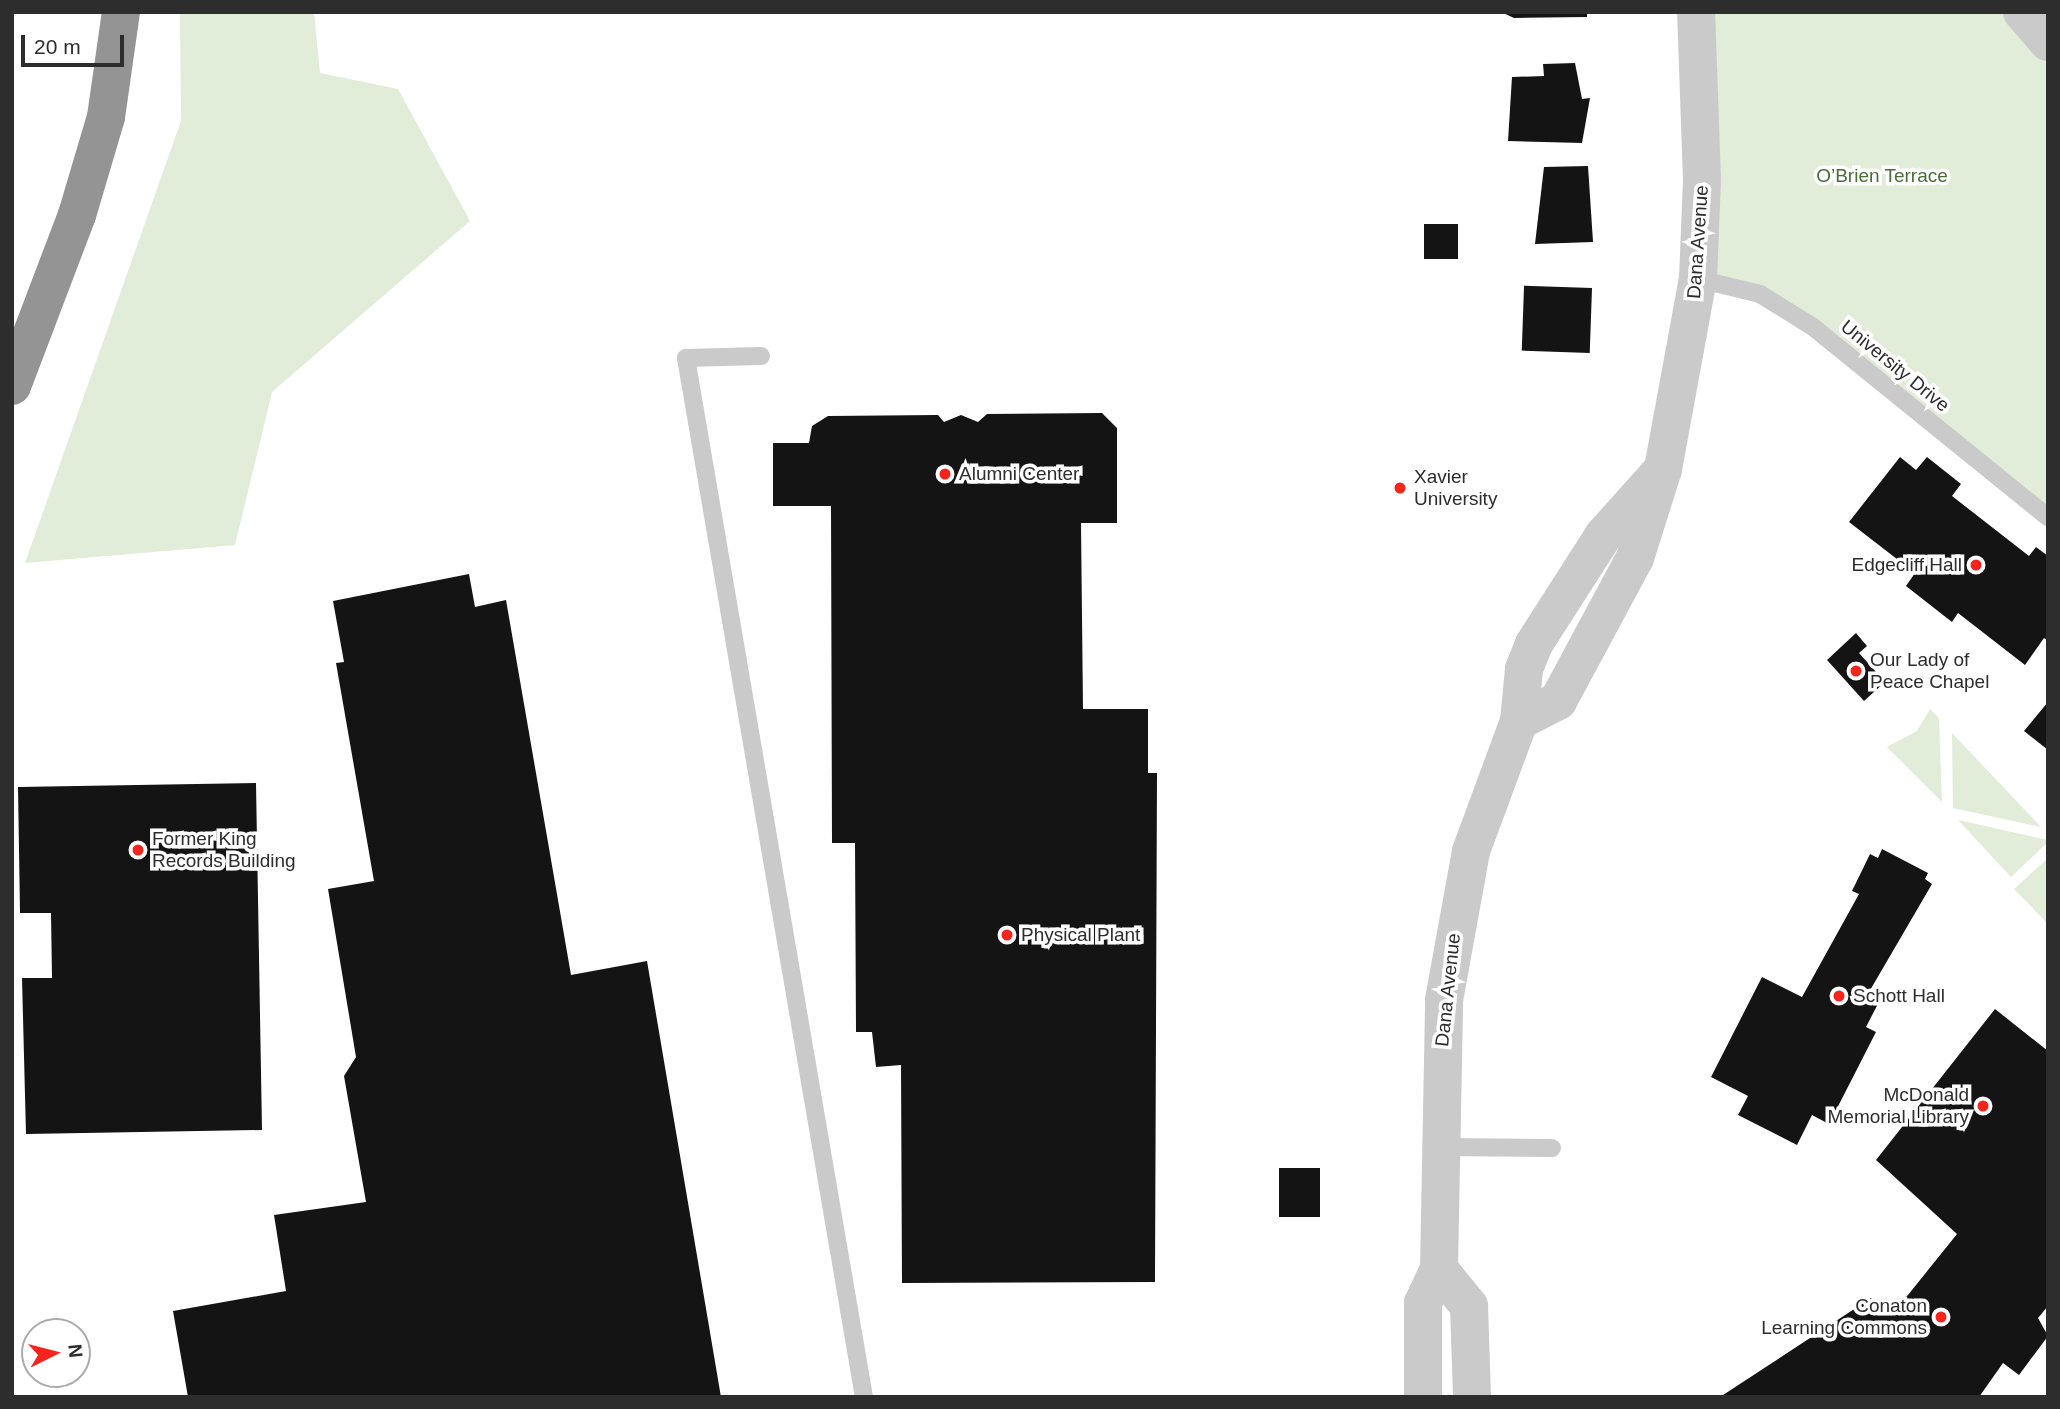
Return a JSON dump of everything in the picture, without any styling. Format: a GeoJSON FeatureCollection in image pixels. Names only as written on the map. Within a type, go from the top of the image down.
{"type":"FeatureCollection","features":[{"type":"Feature","properties":{"kind":"highway"},"geometry":{"type":"LineString","coordinates":[[12,386],[77,215],[106,117],[121,12]]}},
{"type":"Feature","properties":{"kind":"street","name":"Dana Avenue"},"geometry":{"type":"LineString","coordinates":[[1423,1397],[1423,1303],[1440,1269],[1444,1000],[1454,925],[1471,851],[1520,721],[1524,669],[1534,644],[1604,536],[1663,469],[1698,279],[1702,181],[1696,12]]}},
{"type":"Feature","properties":{"kind":"street"},"geometry":{"type":"LineString","coordinates":[[2022,12],[2048,42]]}},
{"type":"Feature","properties":{"kind":"street"},"geometry":{"type":"LineString","coordinates":[[1440,1269],[1469,1306],[1472,1397]]}},
{"type":"Feature","properties":{"kind":"lane","name":"University Drive"},"geometry":{"type":"LineString","coordinates":[[1698,279],[1760,294],[1813,327],[2048,517]]}},
{"type":"Feature","properties":{"kind":"lane"},"geometry":{"type":"LineString","coordinates":[[761,356],[686,358],[864,1397]]}},
{"type":"Feature","properties":{"kind":"lane"},"geometry":{"type":"LineString","coordinates":[[1440,1147],[1552,1148]]}},
{"type":"Feature","properties":{"kind":"green space"},"geometry":{"type":"Polygon","coordinates":[[[180,12],[314,12],[320,73],[398,89],[470,221],[272,392],[235,545],[25,563],[181,121],[180,12]]]}},
{"type":"Feature","properties":{"kind":"green space","name":"O’Brien Terrace"},"geometry":{"type":"Polygon","coordinates":[[[1696,12],[2022,12],[2048,42],[2048,517],[1760,294],[1698,279],[1696,12]]]}},
{"type":"Feature","properties":{"kind":"green space"},"geometry":{"type":"Polygon","coordinates":[[[1930,709],[1939,718],[1942,802],[1887,747],[1917,731],[1930,709]]]}},
{"type":"Feature","properties":{"kind":"green space"},"geometry":{"type":"Polygon","coordinates":[[[1952,733],[2041,827],[1953,808],[1952,733]]]}},
{"type":"Feature","properties":{"kind":"green space"},"geometry":{"type":"Polygon","coordinates":[[[1958,820],[2048,840],[2048,842],[2011,877],[1958,820]]]}},
{"type":"Feature","properties":{"kind":"green space"},"geometry":{"type":"Polygon","coordinates":[[[2048,858],[2048,924],[2014,889],[2048,858]]]}},
{"type":"Feature","properties":{"kind":"building"},"geometry":{"type":"Polygon","coordinates":[[[1501,12],[1587,12],[1587,17],[1514,18],[1501,12]]]}},
{"type":"Feature","properties":{"kind":"building"},"geometry":{"type":"Polygon","coordinates":[[[1575,63],[1582,99],[1590,98],[1582,143],[1508,141],[1512,77],[1544,76],[1543,64],[1575,63]]]}},
{"type":"Feature","properties":{"kind":"building"},"geometry":{"type":"Polygon","coordinates":[[[1588,166],[1593,242],[1535,244],[1544,167],[1588,166]]]}},
{"type":"Feature","properties":{"kind":"building"},"geometry":{"type":"Polygon","coordinates":[[[1424,224],[1458,224],[1458,259],[1424,259],[1424,224]]]}},
{"type":"Feature","properties":{"kind":"building"},"geometry":{"type":"Polygon","coordinates":[[[1524,286],[1592,288],[1590,353],[1522,351],[1524,286]]]}},
{"type":"Feature","properties":{"kind":"building","name":"Physical Plant"},"geometry":{"type":"Polygon","coordinates":[[[1102,413],[1117,428],[1117,523],[1081,523],[1083,709],[1148,709],[1148,773],[1157,773],[1155,1282],[902,1283],[901,1065],[876,1067],[872,1032],[856,1032],[855,843],[832,843],[831,506],[773,506],[773,443],[809,443],[812,426],[828,416],[938,415],[944,422],[961,415],[978,422],[987,414],[1102,413]]]}},
{"type":"Feature","properties":{"kind":"building","name":"Edgecliff Hall"},"geometry":{"type":"Polygon","coordinates":[[[1900,457],[1916,470],[1927,457],[1961,484],[1952,496],[2029,556],[2036,547],[2048,556],[2048,641],[2044,638],[2025,665],[1958,613],[1952,622],[1906,586],[1915,573],[1849,522],[1900,457]]]}},
{"type":"Feature","properties":{"kind":"building"},"geometry":{"type":"Polygon","coordinates":[[[469,574],[475,607],[506,600],[571,975],[647,961],[721,1397],[188,1397],[173,1311],[286,1291],[274,1215],[366,1202],[344,1076],[356,1057],[328,889],[374,881],[336,663],[344,662],[333,601],[469,574]]]}},
{"type":"Feature","properties":{"kind":"building","name":"Our Lady of Peace Chapel"},"geometry":{"type":"Polygon","coordinates":[[[1856,633],[1867,646],[1859,653],[1885,682],[1864,701],[1827,660],[1856,633]]]}},
{"type":"Feature","properties":{"kind":"building"},"geometry":{"type":"Polygon","coordinates":[[[2048,702],[2048,750],[2024,731],[2048,702]]]}},
{"type":"Feature","properties":{"kind":"building"},"geometry":{"type":"Polygon","coordinates":[[[256,783],[262,1130],[26,1134],[22,978],[52,978],[51,913],[20,913],[18,787],[256,783]]]}},
{"type":"Feature","properties":{"kind":"building","name":"Schott Hall"},"geometry":{"type":"Polygon","coordinates":[[[1882,849],[1928,873],[1925,879],[1932,884],[1869,992],[1881,998],[1866,1027],[1876,1032],[1829,1124],[1812,1115],[1797,1145],[1738,1115],[1748,1096],[1711,1077],[1762,977],[1802,997],[1859,894],[1852,891],[1870,854],[1878,858],[1882,849]]]}},
{"type":"Feature","properties":{"kind":"building"},"geometry":{"type":"Polygon","coordinates":[[[1995,1009],[2048,1051],[2048,1306],[2038,1318],[2048,1336],[2019,1375],[2003,1363],[1979,1397],[1720,1397],[1871,1298],[1881,1315],[1908,1295],[1957,1234],[1876,1160],[1995,1009]]]}},
{"type":"Feature","properties":{"kind":"building"},"geometry":{"type":"Polygon","coordinates":[[[1279,1168],[1320,1168],[1320,1217],[1279,1217],[1279,1168]]]}},
{"type":"Feature","properties":{"kind":"place","name":"Alumni Center"},"geometry":{"type":"Point","coordinates":[945,474]}},
{"type":"Feature","properties":{"kind":"place","name":"Xavier University"},"geometry":{"type":"Point","coordinates":[1400,488]}},
{"type":"Feature","properties":{"kind":"place","name":"Edgecliff Hall"},"geometry":{"type":"Point","coordinates":[1976,565]}},
{"type":"Feature","properties":{"kind":"place","name":"Our Lady of Peace Chapel"},"geometry":{"type":"Point","coordinates":[1856,671]}},
{"type":"Feature","properties":{"kind":"place","name":"Former King Records Building"},"geometry":{"type":"Point","coordinates":[138,850]}},
{"type":"Feature","properties":{"kind":"place","name":"Physical Plant"},"geometry":{"type":"Point","coordinates":[1007,935]}},
{"type":"Feature","properties":{"kind":"place","name":"Schott Hall"},"geometry":{"type":"Point","coordinates":[1839,996]}},
{"type":"Feature","properties":{"kind":"place","name":"McDonald Memorial Library"},"geometry":{"type":"Point","coordinates":[1983,1106]}},
{"type":"Feature","properties":{"kind":"place","name":"Conaton Learning Commons"},"geometry":{"type":"Point","coordinates":[1941,1317]}}]}
